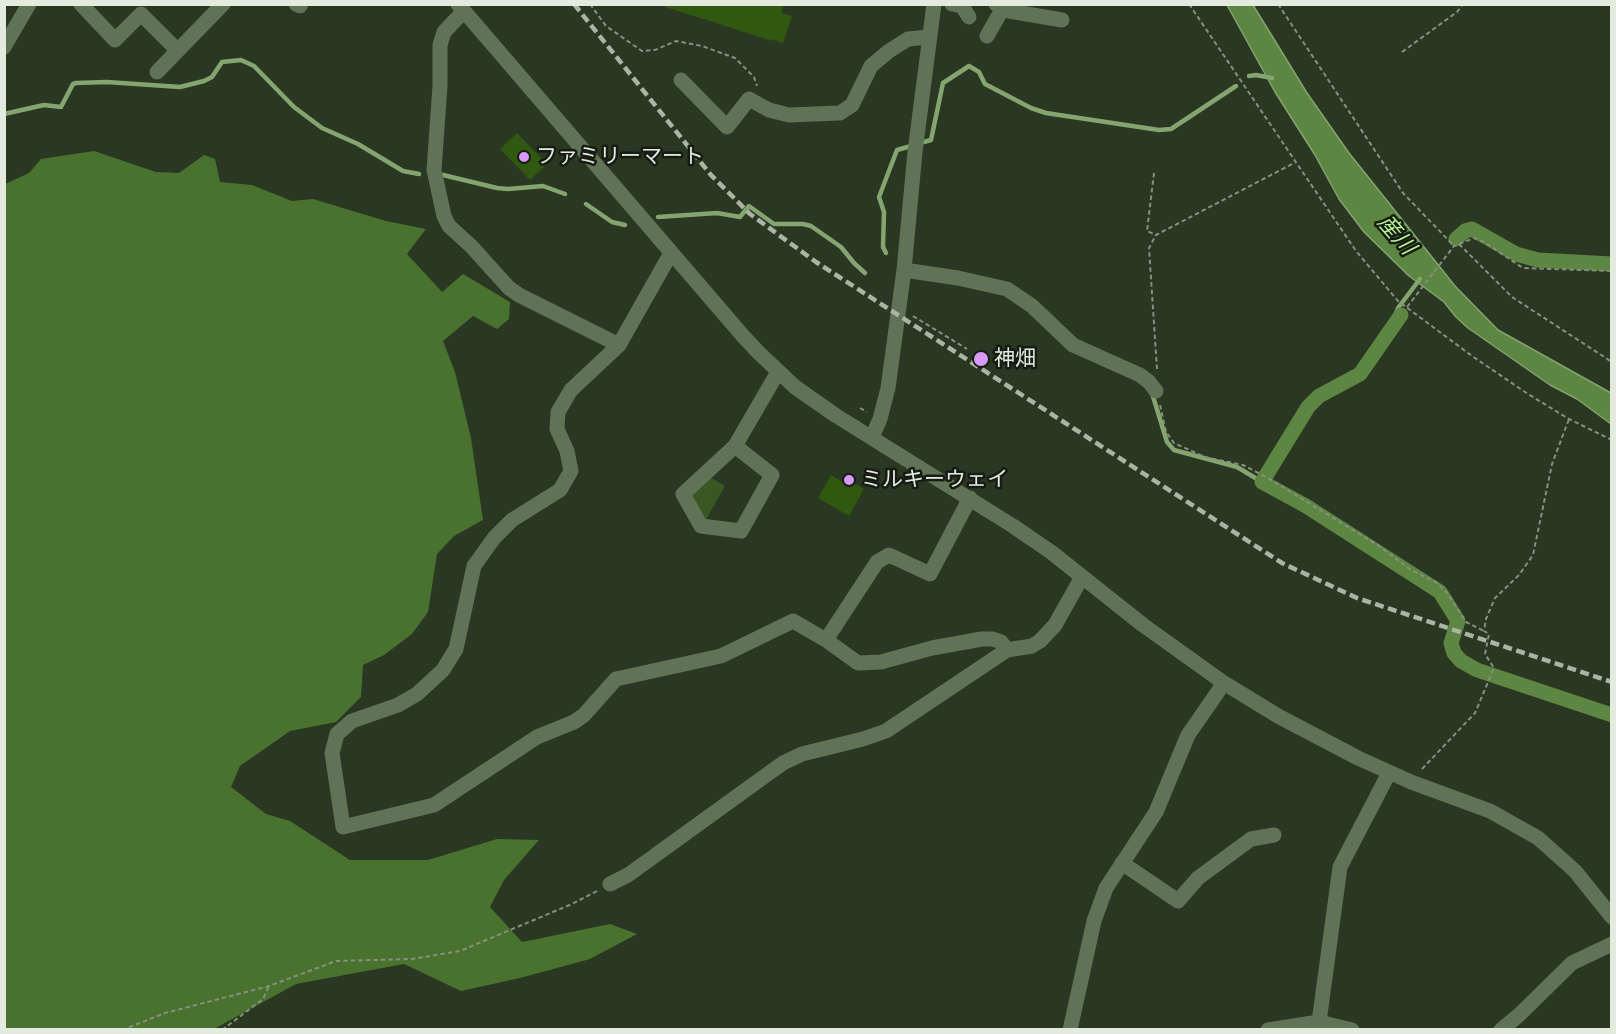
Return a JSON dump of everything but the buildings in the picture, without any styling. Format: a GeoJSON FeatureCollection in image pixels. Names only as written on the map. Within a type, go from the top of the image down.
{"type":"FeatureCollection","features":[{"type":"Feature","properties":{"kind":"street"},"geometry":{"type":"LineString","coordinates":[[4,46],[29,4]]}},
{"type":"Feature","properties":{"kind":"street"},"geometry":{"type":"LineString","coordinates":[[81,4],[115,40],[141,14],[177,50]]}},
{"type":"Feature","properties":{"kind":"street"},"geometry":{"type":"LineString","coordinates":[[157,72],[223,4]]}},
{"type":"Feature","properties":{"kind":"street"},"geometry":{"type":"LineString","coordinates":[[296,4],[300,6],[301,4]]}},
{"type":"Feature","properties":{"kind":"street"},"geometry":{"type":"LineString","coordinates":[[872,437],[880,419],[888,388],[904,270],[934,4]]}},
{"type":"Feature","properties":{"kind":"street"},"geometry":{"type":"LineString","coordinates":[[951,4],[962,6],[969,17]]}},
{"type":"Feature","properties":{"kind":"street"},"geometry":{"type":"LineString","coordinates":[[987,36],[999,6],[1015,12],[1062,20]]}},
{"type":"Feature","properties":{"kind":"street"},"geometry":{"type":"LineString","coordinates":[[619,345],[509,288],[471,246],[449,226],[444,216],[434,170],[440,86],[440,45],[444,32],[461,8],[743,336],[778,372],[813,400],[1022,532],[1143,625],[1224,683],[1323,741],[1411,782],[1490,812],[1538,838],[1575,871],[1611,917]]}},
{"type":"Feature","properties":{"kind":"street"},"geometry":{"type":"LineString","coordinates":[[681,80],[727,127],[749,99],[789,115],[840,113],[852,105],[871,66],[908,39],[929,37]]}},
{"type":"Feature","properties":{"kind":"street"},"geometry":{"type":"LineString","coordinates":[[671,253],[619,345],[571,390],[558,412],[557,429],[567,451],[571,471],[560,490],[512,520],[494,538],[474,566],[456,649],[443,670],[417,694],[398,705],[352,721],[337,734],[332,753],[343,827],[434,806],[537,737],[574,722],[584,715],[616,679],[721,656],[793,621],[826,640],[858,663],[881,662],[932,648],[982,639],[1001,642],[1007,650]]}},
{"type":"Feature","properties":{"kind":"street"},"geometry":{"type":"LineString","coordinates":[[904,270],[958,278],[1007,289],[1032,306],[1073,345],[1140,375],[1156,391]]}},
{"type":"Feature","properties":{"kind":"street"},"geometry":{"type":"LineString","coordinates":[[735,446],[772,476],[741,531],[701,525],[683,494],[735,446],[778,372]]}},
{"type":"Feature","properties":{"kind":"street"},"geometry":{"type":"LineString","coordinates":[[826,640],[877,562],[889,555],[930,574],[970,498]]}},
{"type":"Feature","properties":{"kind":"street"},"geometry":{"type":"LineString","coordinates":[[610,884],[628,875],[783,763],[802,754],[863,740],[886,731],[1007,650],[1032,646],[1048,634],[1082,577]]}},
{"type":"Feature","properties":{"kind":"street"},"geometry":{"type":"LineString","coordinates":[[1070,1029],[1094,921],[1106,888],[1156,812],[1188,735],[1224,683]]}},
{"type":"Feature","properties":{"kind":"street"},"geometry":{"type":"LineString","coordinates":[[1317,1026],[1340,867],[1389,772]]}},
{"type":"Feature","properties":{"kind":"street"},"geometry":{"type":"LineString","coordinates":[[1122,863],[1178,901],[1198,878],[1251,839],[1274,835]]}},
{"type":"Feature","properties":{"kind":"street"},"geometry":{"type":"LineString","coordinates":[[1501,1029],[1519,1015],[1572,963],[1611,944]]}},
{"type":"Feature","properties":{"kind":"street"},"geometry":{"type":"LineString","coordinates":[[1268,1029],[1317,1026],[1352,1029]]}},
{"type":"Feature","properties":{"kind":"path"},"geometry":{"type":"LineString","coordinates":[[536,4],[562,4]]}},
{"type":"Feature","properties":{"kind":"path"},"geometry":{"type":"LineString","coordinates":[[590,4],[606,26],[642,51],[655,50],[676,41],[702,46],[735,58],[754,77],[762,106]]}},
{"type":"Feature","properties":{"kind":"path"},"geometry":{"type":"LineString","coordinates":[[1189,4],[1356,251],[1398,301],[1472,356],[1569,419],[1611,440]]}},
{"type":"Feature","properties":{"kind":"path"},"geometry":{"type":"LineString","coordinates":[[1278,4],[1403,193],[1454,246]]}},
{"type":"Feature","properties":{"kind":"path"},"geometry":{"type":"LineString","coordinates":[[1402,52],[1457,12],[1463,4]]}},
{"type":"Feature","properties":{"kind":"path"},"geometry":{"type":"LineString","coordinates":[[1151,372],[1157,371],[1149,248],[1156,235],[1296,162]]}},
{"type":"Feature","properties":{"kind":"path"},"geometry":{"type":"LineString","coordinates":[[1155,173],[1147,231],[1156,235]]}},
{"type":"Feature","properties":{"kind":"path"},"geometry":{"type":"LineString","coordinates":[[1407,308],[1454,246],[1474,238],[1523,268],[1611,271]]}},
{"type":"Feature","properties":{"kind":"path"},"geometry":{"type":"LineString","coordinates":[[1459,244],[1512,297],[1611,362]]}},
{"type":"Feature","properties":{"kind":"path"},"geometry":{"type":"LineString","coordinates":[[910,315],[967,349]]}},
{"type":"Feature","properties":{"kind":"path"},"geometry":{"type":"LineString","coordinates":[[1156,391],[1166,432],[1174,443],[1205,457],[1243,465],[1268,478],[1378,546],[1412,570],[1436,582],[1448,594],[1466,622],[1489,634],[1485,654],[1494,668],[1475,713],[1411,782]]}},
{"type":"Feature","properties":{"kind":"path"},"geometry":{"type":"LineString","coordinates":[[1484,631],[1486,619],[1495,598],[1519,575],[1533,555],[1552,464],[1569,419]]}},
{"type":"Feature","properties":{"kind":"path"},"geometry":{"type":"LineString","coordinates":[[123,1029],[165,1012],[269,986],[336,962],[412,959],[460,951],[572,904],[610,884]]}},
{"type":"Feature","properties":{"kind":"path"},"geometry":{"type":"LineString","coordinates":[[222,1029],[263,999],[269,986]]}},
{"type":"Feature","properties":{"kind":"shaded area"},"geometry":{"type":"Polygon","coordinates":[[[94,151],[156,172],[179,173],[204,155],[215,159],[220,182],[252,185],[292,201],[313,199],[386,221],[426,229],[407,254],[442,292],[463,274],[510,302],[509,319],[497,329],[473,316],[443,341],[455,372],[471,438],[483,520],[454,536],[437,554],[428,612],[412,634],[384,655],[363,665],[361,697],[336,722],[290,731],[240,766],[231,787],[266,814],[290,821],[350,860],[428,860],[497,839],[539,840],[504,880],[490,907],[522,942],[610,924],[637,934],[590,959],[461,991],[404,964],[296,984],[214,1029],[5,1029],[5,184],[29,173],[41,159],[94,151]]]}},
{"type":"Feature","properties":{"kind":"shaded area"},"geometry":{"type":"Polygon","coordinates":[[[710,477],[725,486],[706,520],[691,500],[692,491],[710,477]]]}},
{"type":"Feature","properties":{"kind":"water","name":"産川"},"geometry":{"type":"Polygon","coordinates":[[[1227,5],[1253,5],[1307,93],[1349,153],[1455,286],[1498,330],[1611,393],[1611,424],[1577,399],[1550,385],[1468,328],[1444,302],[1409,276],[1364,232],[1339,199],[1315,155],[1275,92],[1227,5]]]}},
{"type":"Feature","properties":{"kind":"waterway"},"geometry":{"type":"LineString","coordinates":[[4,114],[44,105],[61,107],[73,84],[76,83],[107,82],[180,87],[212,77],[222,62],[241,60],[254,66],[294,107],[322,128],[358,144],[403,171],[419,174]]}},
{"type":"Feature","properties":{"kind":"waterway"},"geometry":{"type":"LineString","coordinates":[[920,143],[931,140],[943,83],[969,66],[979,72],[985,84],[1031,108],[1046,113],[1159,130],[1171,129],[1236,86]]}},
{"type":"Feature","properties":{"kind":"waterway"},"geometry":{"type":"LineString","coordinates":[[1249,76],[1272,78]]}},
{"type":"Feature","properties":{"kind":"waterway"},"geometry":{"type":"LineString","coordinates":[[886,253],[883,247],[884,212],[879,197],[897,150],[911,146]]}},
{"type":"Feature","properties":{"kind":"waterway"},"geometry":{"type":"LineString","coordinates":[[443,175],[497,188],[543,186],[565,194]]}},
{"type":"Feature","properties":{"kind":"waterway"},"geometry":{"type":"LineString","coordinates":[[586,204],[612,222],[625,225]]}},
{"type":"Feature","properties":{"kind":"waterway"},"geometry":{"type":"LineString","coordinates":[[658,217],[717,213],[740,217],[749,206],[774,224],[811,226],[841,247],[865,273]]}},
{"type":"Feature","properties":{"kind":"waterway"},"geometry":{"type":"LineString","coordinates":[[1456,239],[1465,231],[1472,229],[1516,254],[1538,260],[1612,264]]}},
{"type":"Feature","properties":{"kind":"waterway"},"geometry":{"type":"LineString","coordinates":[[1398,319],[1396,313],[1398,308],[1420,279]]}},
{"type":"Feature","properties":{"kind":"waterway"},"geometry":{"type":"LineString","coordinates":[[1401,315],[1360,374],[1319,396],[1308,407],[1262,482],[1306,506],[1440,592],[1458,621],[1451,643],[1454,653],[1461,661],[1477,670],[1612,715]]}},
{"type":"Feature","properties":{"kind":"waterway"},"geometry":{"type":"LineString","coordinates":[[1152,393],[1167,442],[1174,450],[1237,467],[1262,482]]}},
{"type":"Feature","properties":{"kind":"railway"},"geometry":{"type":"LineString","coordinates":[[574,4],[711,175],[750,214],[816,262],[1282,563],[1357,598],[1612,682]]}},
{"type":"Feature","properties":{"kind":"place","name":"ファミリーマート"},"geometry":{"type":"Point","coordinates":[524,157]}},
{"type":"Feature","properties":{"kind":"place","name":"神畑"},"geometry":{"type":"Point","coordinates":[981,359]}},
{"type":"Feature","properties":{"kind":"place","name":"ミルキーウェイ"},"geometry":{"type":"Point","coordinates":[849,480]}}]}
